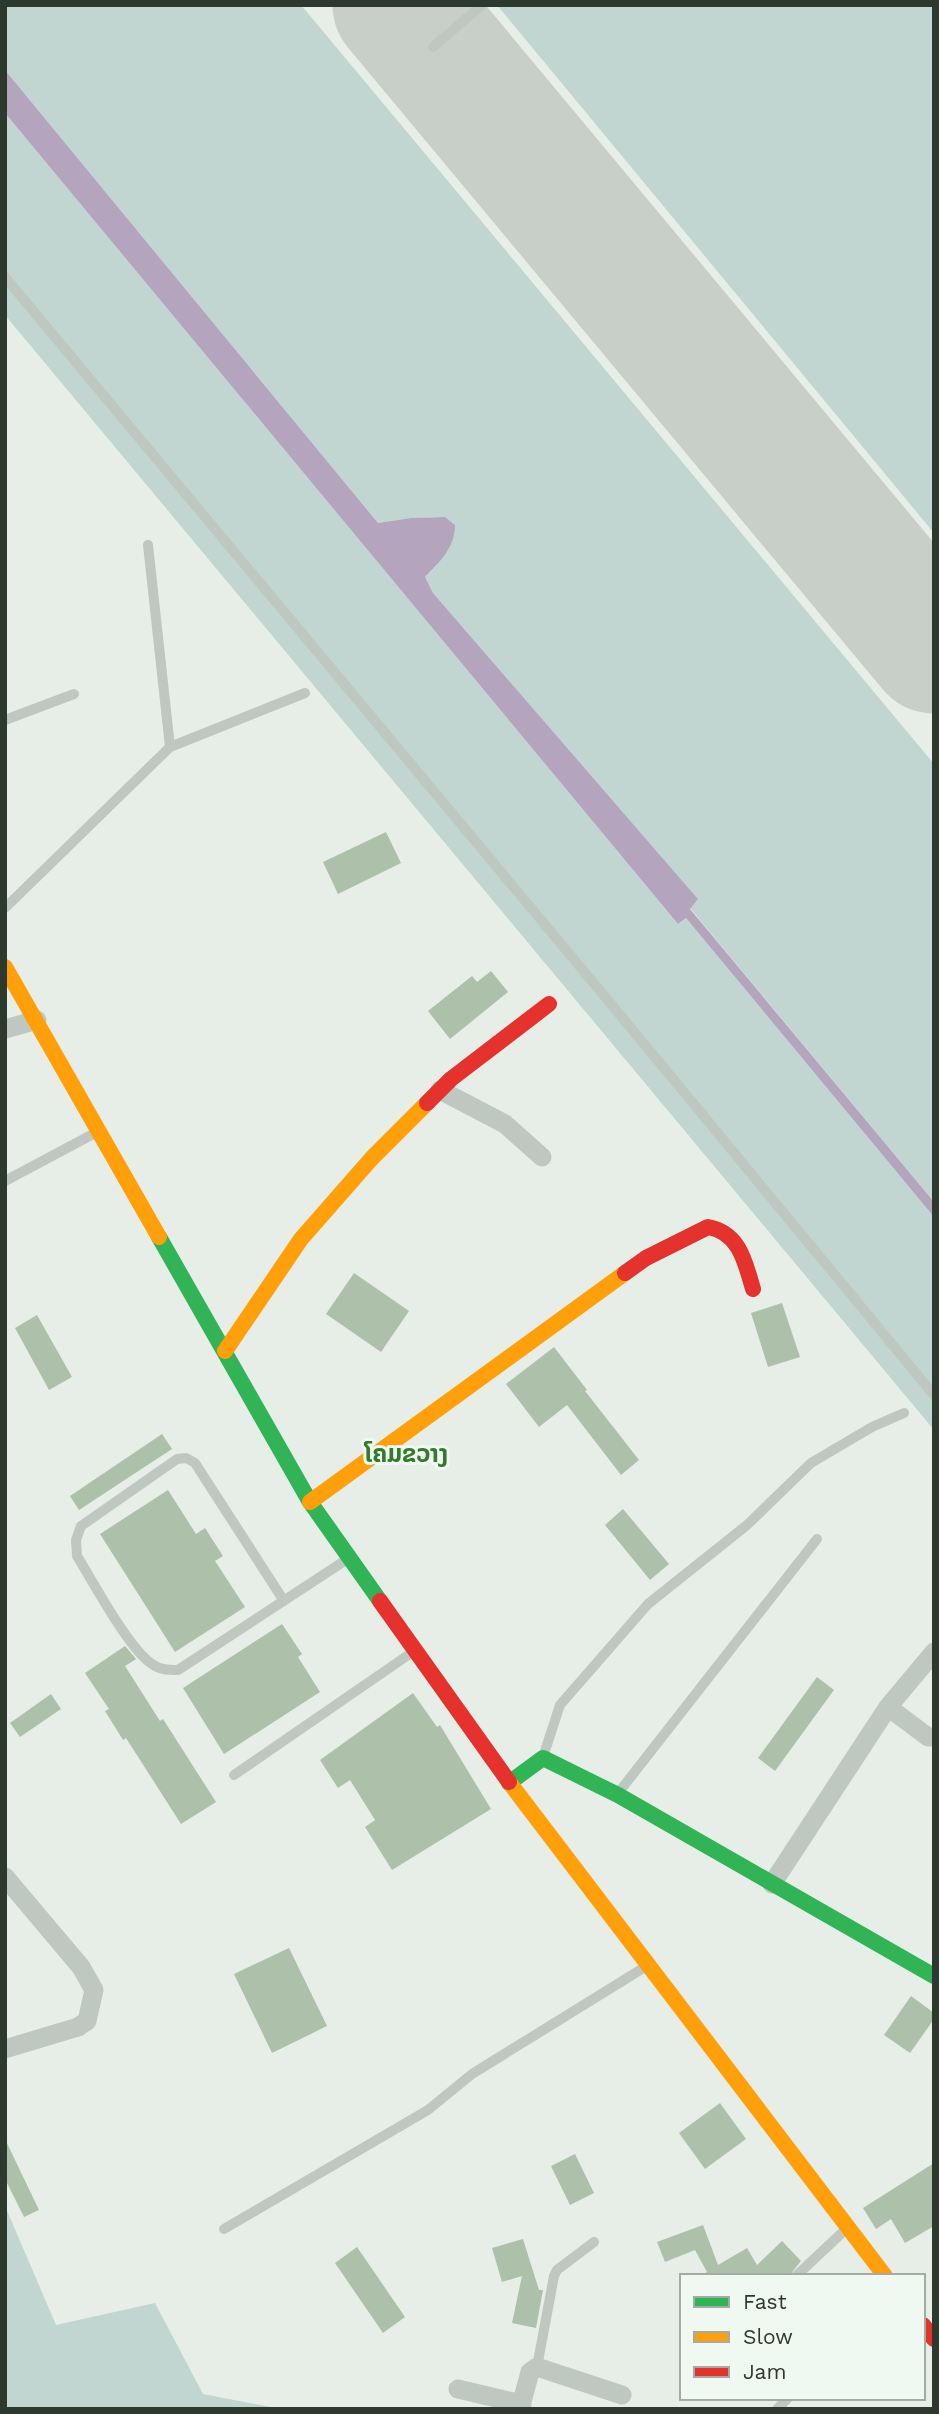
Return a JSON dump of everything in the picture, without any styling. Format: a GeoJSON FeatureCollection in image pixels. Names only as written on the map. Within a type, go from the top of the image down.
{"type":"FeatureCollection","features":[{"type":"Feature","properties":{"kind":"main road"},"geometry":{"type":"LineString","coordinates":[[5,967],[310,1502],[509,1783],[884,2274]]}},
{"type":"Feature","properties":{"kind":"main road"},"geometry":{"type":"LineString","coordinates":[[225,1351],[301,1239],[372,1158],[451,1079],[549,1004]]}},
{"type":"Feature","properties":{"kind":"main road"},"geometry":{"type":"LineString","coordinates":[[310,1502],[646,1258],[708,1227],[718,1227],[737,1243],[753,1289]]}},
{"type":"Feature","properties":{"kind":"main road"},"geometry":{"type":"LineString","coordinates":[[509,1783],[543,1758],[618,1795],[934,1976]]}},
{"type":"Feature","properties":{"kind":"street"},"geometry":{"type":"LineString","coordinates":[[5,1029],[37,1020]]}},
{"type":"Feature","properties":{"kind":"street"},"geometry":{"type":"LineString","coordinates":[[440,1090],[505,1124],[542,1157]]}},
{"type":"Feature","properties":{"kind":"street"},"geometry":{"type":"LineString","coordinates":[[772,1884],[888,1707],[934,1652]]}},
{"type":"Feature","properties":{"kind":"street"},"geometry":{"type":"LineString","coordinates":[[888,1707],[929,1737],[934,1737]]}},
{"type":"Feature","properties":{"kind":"street"},"geometry":{"type":"LineString","coordinates":[[5,1877],[81,1967],[94,1990],[87,2021],[78,2027],[5,2049]]}},
{"type":"Feature","properties":{"kind":"street"},"geometry":{"type":"LineString","coordinates":[[458,2389],[521,2406],[530,2372],[537,2367],[622,2395]]}},
{"type":"Feature","properties":{"kind":"lane"},"geometry":{"type":"LineString","coordinates":[[433,47],[482,5]]}},
{"type":"Feature","properties":{"kind":"lane"},"geometry":{"type":"LineString","coordinates":[[5,277],[934,1395]]}},
{"type":"Feature","properties":{"kind":"lane"},"geometry":{"type":"LineString","coordinates":[[148,545],[170,747]]}},
{"type":"Feature","properties":{"kind":"lane"},"geometry":{"type":"LineString","coordinates":[[5,908],[170,747],[305,693]]}},
{"type":"Feature","properties":{"kind":"lane"},"geometry":{"type":"LineString","coordinates":[[5,720],[74,694]]}},
{"type":"Feature","properties":{"kind":"lane"},"geometry":{"type":"LineString","coordinates":[[5,1181],[100,1130]]}},
{"type":"Feature","properties":{"kind":"lane"},"geometry":{"type":"LineString","coordinates":[[543,1758],[560,1705],[648,1604],[747,1525],[811,1463],[872,1427],[904,1413]]}},
{"type":"Feature","properties":{"kind":"lane"},"geometry":{"type":"LineString","coordinates":[[284,1601],[195,1463],[186,1458],[177,1459],[81,1526],[76,1540],[77,1556],[138,1653],[154,1666],[168,1670],[178,1670],[284,1601],[349,1558]]}},
{"type":"Feature","properties":{"kind":"lane"},"geometry":{"type":"LineString","coordinates":[[618,1795],[817,1539]]}},
{"type":"Feature","properties":{"kind":"lane"},"geometry":{"type":"LineString","coordinates":[[234,1775],[414,1651]]}},
{"type":"Feature","properties":{"kind":"lane"},"geometry":{"type":"LineString","coordinates":[[224,2229],[428,2110],[472,2074],[648,1965]]}},
{"type":"Feature","properties":{"kind":"lane"},"geometry":{"type":"LineString","coordinates":[[798,2274],[848,2227]]}},
{"type":"Feature","properties":{"kind":"lane"},"geometry":{"type":"LineString","coordinates":[[537,2367],[554,2276],[557,2270],[594,2242]]}},
{"type":"Feature","properties":{"kind":"shaded area"},"geometry":{"type":"Polygon","coordinates":[[[5,5],[301,5],[934,764],[934,1202],[690,908],[698,899],[433,593],[425,577],[437,565],[455,525],[445,517],[378,523],[5,70],[5,5]]]}},
{"type":"Feature","properties":{"kind":"shaded area"},"geometry":{"type":"Polygon","coordinates":[[[497,5],[934,5],[934,533],[497,5]]]}},
{"type":"Feature","properties":{"kind":"shaded area"},"geometry":{"type":"Polygon","coordinates":[[[5,70],[378,523],[445,517],[455,525],[449,547],[425,577],[433,593],[698,899],[690,909],[934,1202],[934,1217],[686,918],[678,924],[5,113],[5,70]]]}},
{"type":"Feature","properties":{"kind":"shaded area"},"geometry":{"type":"Polygon","coordinates":[[[5,113],[678,924],[686,918],[934,1217],[934,1430],[5,315],[5,113]]]}},
{"type":"Feature","properties":{"kind":"shaded area"},"geometry":{"type":"Polygon","coordinates":[[[5,2206],[56,2325],[155,2303],[203,2394],[271,2409],[5,2409],[5,2206]]]}},
{"type":"Feature","properties":{"kind":"building"},"geometry":{"type":"Polygon","coordinates":[[[386,832],[401,863],[338,894],[323,862],[386,832]]]}},
{"type":"Feature","properties":{"kind":"building"},"geometry":{"type":"Polygon","coordinates":[[[491,971],[508,992],[450,1039],[428,1011],[472,976],[477,982],[491,971]]]}},
{"type":"Feature","properties":{"kind":"building"},"geometry":{"type":"Polygon","coordinates":[[[354,1273],[409,1311],[381,1352],[326,1314],[354,1273]]]}},
{"type":"Feature","properties":{"kind":"building"},"geometry":{"type":"Polygon","coordinates":[[[782,1303],[800,1357],[768,1367],[751,1313],[782,1303]]]}},
{"type":"Feature","properties":{"kind":"building"},"geometry":{"type":"Polygon","coordinates":[[[37,1315],[72,1377],[49,1390],[15,1328],[37,1315]]]}},
{"type":"Feature","properties":{"kind":"building"},"geometry":{"type":"Polygon","coordinates":[[[554,1347],[639,1460],[621,1475],[567,1405],[539,1427],[506,1384],[554,1347]]]}},
{"type":"Feature","properties":{"kind":"building"},"geometry":{"type":"Polygon","coordinates":[[[162,1434],[172,1449],[79,1510],[70,1496],[162,1434]]]}},
{"type":"Feature","properties":{"kind":"building"},"geometry":{"type":"Polygon","coordinates":[[[168,1490],[196,1534],[205,1528],[223,1556],[215,1561],[245,1607],[175,1652],[100,1534],[168,1490]]]}},
{"type":"Feature","properties":{"kind":"building"},"geometry":{"type":"Polygon","coordinates":[[[623,1509],[669,1564],[650,1580],[605,1525],[623,1509]]]}},
{"type":"Feature","properties":{"kind":"building"},"geometry":{"type":"Polygon","coordinates":[[[282,1624],[302,1654],[298,1657],[320,1692],[224,1754],[183,1688],[282,1624]]]}},
{"type":"Feature","properties":{"kind":"building"},"geometry":{"type":"Polygon","coordinates":[[[125,1646],[136,1659],[125,1666],[160,1721],[163,1719],[216,1802],[181,1824],[126,1738],[123,1740],[105,1711],[109,1709],[85,1673],[125,1646]]]}},
{"type":"Feature","properties":{"kind":"building"},"geometry":{"type":"Polygon","coordinates":[[[817,1677],[834,1690],[775,1771],[758,1758],[817,1677]]]}},
{"type":"Feature","properties":{"kind":"building"},"geometry":{"type":"Polygon","coordinates":[[[413,1693],[437,1727],[440,1725],[491,1809],[392,1870],[365,1827],[375,1820],[350,1780],[338,1788],[320,1760],[413,1693]]]}},
{"type":"Feature","properties":{"kind":"building"},"geometry":{"type":"Polygon","coordinates":[[[51,1694],[61,1709],[20,1737],[10,1723],[51,1694]]]}},
{"type":"Feature","properties":{"kind":"building"},"geometry":{"type":"Polygon","coordinates":[[[289,1948],[327,2026],[272,2053],[234,1974],[289,1948]]]}},
{"type":"Feature","properties":{"kind":"building"},"geometry":{"type":"Polygon","coordinates":[[[911,1996],[934,2013],[934,2019],[910,2053],[884,2035],[911,1996]]]}},
{"type":"Feature","properties":{"kind":"building"},"geometry":{"type":"Polygon","coordinates":[[[720,2103],[746,2139],[705,2169],[679,2133],[720,2103]]]}},
{"type":"Feature","properties":{"kind":"building"},"geometry":{"type":"Polygon","coordinates":[[[5,2139],[39,2210],[24,2217],[5,2179],[5,2139]]]}},
{"type":"Feature","properties":{"kind":"building"},"geometry":{"type":"Polygon","coordinates":[[[575,2154],[594,2193],[570,2205],[551,2166],[575,2154]]]}},
{"type":"Feature","properties":{"kind":"building"},"geometry":{"type":"Polygon","coordinates":[[[934,2163],[934,2226],[905,2243],[891,2219],[876,2229],[863,2208],[934,2163]]]}},
{"type":"Feature","properties":{"kind":"building"},"geometry":{"type":"Polygon","coordinates":[[[703,2225],[718,2265],[747,2248],[757,2265],[782,2241],[801,2261],[791,2274],[704,2274],[707,2272],[695,2250],[665,2262],[657,2242],[703,2225]]]}},
{"type":"Feature","properties":{"kind":"building"},"geometry":{"type":"Polygon","coordinates":[[[523,2239],[539,2290],[543,2290],[536,2328],[512,2323],[522,2276],[502,2282],[492,2248],[523,2239]]]}},
{"type":"Feature","properties":{"kind":"building"},"geometry":{"type":"Polygon","coordinates":[[[357,2247],[405,2317],[383,2333],[335,2263],[357,2247]]]}},
{"type":"Feature","properties":{"kind":"runway"},"geometry":{"type":"LineString","coordinates":[[399,5],[934,647]]}},
{"type":"Feature","properties":{"kind":"traffic: fast"},"geometry":{"type":"LineString","coordinates":[[159,1237],[310,1502],[380,1601]]}},
{"type":"Feature","properties":{"kind":"traffic: fast"},"geometry":{"type":"LineString","coordinates":[[509,1783],[543,1758],[618,1795],[934,1976]]}},
{"type":"Feature","properties":{"kind":"traffic: slow"},"geometry":{"type":"LineString","coordinates":[[5,967],[159,1237]]}},
{"type":"Feature","properties":{"kind":"traffic: slow"},"geometry":{"type":"LineString","coordinates":[[225,1351],[301,1239],[372,1158],[427,1103]]}},
{"type":"Feature","properties":{"kind":"traffic: slow"},"geometry":{"type":"LineString","coordinates":[[310,1502],[625,1273]]}},
{"type":"Feature","properties":{"kind":"traffic: slow"},"geometry":{"type":"LineString","coordinates":[[509,1782],[883,2274]]}},
{"type":"Feature","properties":{"kind":"traffic: jam"},"geometry":{"type":"LineString","coordinates":[[427,1103],[451,1079],[549,1004]]}},
{"type":"Feature","properties":{"kind":"traffic: jam"},"geometry":{"type":"LineString","coordinates":[[625,1273],[646,1258],[708,1227],[719,1230],[734,1242],[744,1259],[753,1289]]}},
{"type":"Feature","properties":{"kind":"traffic: jam"},"geometry":{"type":"LineString","coordinates":[[380,1601],[509,1782]]}},
{"type":"Feature","properties":{"kind":"traffic: jam"},"geometry":{"type":"LineString","coordinates":[[925,2328],[934,2339]]}},
{"type":"Feature","properties":{"kind":"district","name":"ໂຄມຂວາງ"},"geometry":{"type":"Point","coordinates":[406,1454]}}]}
